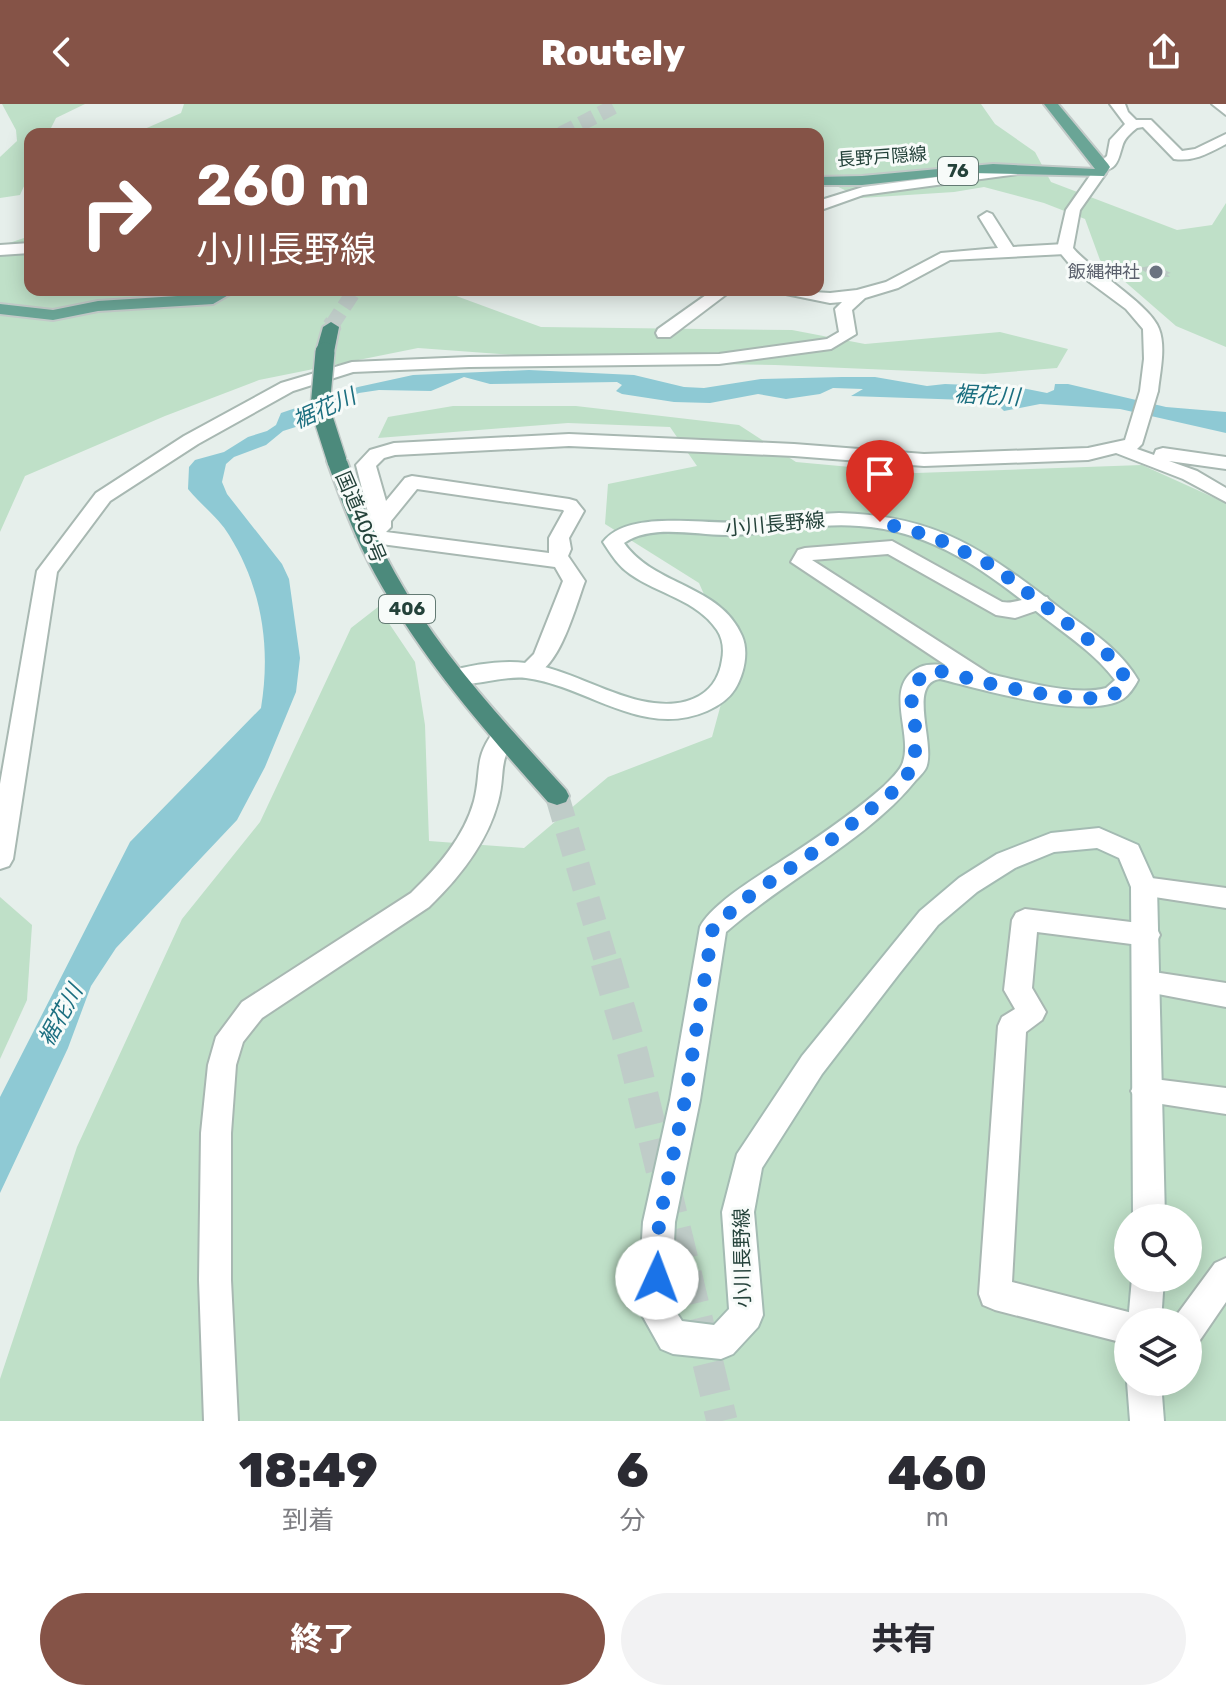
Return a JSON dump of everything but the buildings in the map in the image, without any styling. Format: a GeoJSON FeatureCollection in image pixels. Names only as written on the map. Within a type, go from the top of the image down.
{"type":"FeatureCollection","features":[{"type":"Feature","properties":{"kind":"highway","name":"国道406号"},"geometry":{"type":"LineString","coordinates":[[331,327],[325,352],[320,408],[337,461],[374,528],[390,581],[455,677],[557,796]]}},
{"type":"Feature","properties":{"kind":"main road"},"geometry":{"type":"LineString","coordinates":[[1051,104],[1101,170]]}},
{"type":"Feature","properties":{"kind":"main road","name":"長野戸隠線"},"geometry":{"type":"LineString","coordinates":[[824,181],[990,168],[1062,174],[1101,170]]}},
{"type":"Feature","properties":{"kind":"main road"},"geometry":{"type":"LineString","coordinates":[[0,309],[53,315],[98,306],[213,299],[218,296]]}},
{"type":"Feature","properties":{"kind":"street"},"geometry":{"type":"LineString","coordinates":[[1219,104],[1226,111]]}},
{"type":"Feature","properties":{"kind":"street"},"geometry":{"type":"LineString","coordinates":[[1116,106],[1133,124]]}},
{"type":"Feature","properties":{"kind":"street"},"geometry":{"type":"LineString","coordinates":[[1065,249],[1073,210],[1101,170],[1112,163],[1117,140],[1133,124],[1146,123],[1179,156],[1199,153],[1226,138]]}},
{"type":"Feature","properties":{"kind":"street"},"geometry":{"type":"LineString","coordinates":[[824,204],[863,191],[1020,170]]}},
{"type":"Feature","properties":{"kind":"street"},"geometry":{"type":"LineString","coordinates":[[987,217],[1008,252]]}},
{"type":"Feature","properties":{"kind":"street"},"geometry":{"type":"LineString","coordinates":[[0,250],[24,248]]}},
{"type":"Feature","properties":{"kind":"street"},"geometry":{"type":"LineString","coordinates":[[819,296],[859,295],[892,285],[947,256],[1065,249]]}},
{"type":"Feature","properties":{"kind":"street"},"geometry":{"type":"LineString","coordinates":[[1065,249],[1082,269],[1132,306],[1151,328],[1153,359],[1149,391],[1127,446]]}},
{"type":"Feature","properties":{"kind":"street"},"geometry":{"type":"LineString","coordinates":[[0,859],[47,571],[103,497],[191,440],[287,387],[352,367],[469,362],[719,359],[831,344],[848,334],[843,309],[859,295]]}},
{"type":"Feature","properties":{"kind":"street"},"geometry":{"type":"LineString","coordinates":[[664,333],[716,296]]}},
{"type":"Feature","properties":{"kind":"street"},"geometry":{"type":"LineString","coordinates":[[374,528],[366,465],[377,454],[394,449],[569,440],[794,450],[924,460],[1088,454],[1127,446],[1226,463]]}},
{"type":"Feature","properties":{"kind":"street"},"geometry":{"type":"LineString","coordinates":[[1127,446],[1190,475],[1226,496]]}},
{"type":"Feature","properties":{"kind":"street"},"geometry":{"type":"LineString","coordinates":[[374,528],[412,482],[569,505],[574,511],[559,538],[561,549],[556,561]]}},
{"type":"Feature","properties":{"kind":"street","name":"小川長野線"},"geometry":{"type":"LineString","coordinates":[[455,677],[496,670],[528,671],[565,680],[636,708],[674,713],[703,704],[725,689],[733,666],[735,644],[726,625],[674,588],[643,575],[620,555],[613,542],[619,536],[645,527],[742,529],[842,518],[880,522],[934,537],[993,566],[1111,657],[1127,680],[1114,694],[1091,697],[1047,694],[940,671],[926,673],[914,684],[910,696],[915,712],[915,765],[894,791],[826,844],[752,894],[713,927],[685,1100],[659,1222],[654,1308],[673,1337],[721,1342],[746,1315],[738,1212],[748,1164],[812,1065],[929,918],[968,885],[1006,861],[1051,843],[1099,838],[1119,847],[1129,852],[1144,887],[1149,1204]]}},
{"type":"Feature","properties":{"kind":"street"},"geometry":{"type":"LineString","coordinates":[[374,528],[562,561],[574,581],[544,658],[528,671]]}},
{"type":"Feature","properties":{"kind":"street"},"geometry":{"type":"LineString","coordinates":[[988,683],[801,562],[805,554],[892,547],[996,608],[1015,611],[1039,602]]}},
{"type":"Feature","properties":{"kind":"street"},"geometry":{"type":"LineString","coordinates":[[221,1421],[215,1280],[216,1133],[222,1065],[230,1037],[252,1010],[420,900],[439,883],[469,839],[486,801],[491,751],[503,736]]}},
{"type":"Feature","properties":{"kind":"street"},"geometry":{"type":"LineString","coordinates":[[1144,887],[1226,898]]}},
{"type":"Feature","properties":{"kind":"street"},"geometry":{"type":"LineString","coordinates":[[1114,1324],[995,1294],[1012,1026],[1032,1012],[1018,990],[1025,920],[1147,935]]}},
{"type":"Feature","properties":{"kind":"street"},"geometry":{"type":"LineString","coordinates":[[1147,982],[1226,995]]}},
{"type":"Feature","properties":{"kind":"street"},"geometry":{"type":"LineString","coordinates":[[1146,1091],[1226,1101]]}},
{"type":"Feature","properties":{"kind":"street"},"geometry":{"type":"LineString","coordinates":[[1202,1308],[1226,1274]]}},
{"type":"Feature","properties":{"kind":"street"},"geometry":{"type":"LineString","coordinates":[[1145,1396],[1147,1421]]}},
{"type":"Feature","properties":{"kind":"green space"},"geometry":{"type":"Polygon","coordinates":[[[2,104],[85,104],[56,118],[51,128],[24,128],[24,186],[20,195],[0,198],[0,157],[17,141],[16,130],[2,104]]]}},
{"type":"Feature","properties":{"kind":"green space"},"geometry":{"type":"Polygon","coordinates":[[[184,104],[981,104],[995,124],[1035,152],[1051,182],[1177,230],[1212,225],[1226,203],[1226,347],[1176,326],[1100,260],[1085,219],[1044,203],[984,187],[861,198],[824,180],[824,128],[147,128],[181,113],[184,104]]]}},
{"type":"Feature","properties":{"kind":"green space"},"geometry":{"type":"Polygon","coordinates":[[[24,238],[24,296],[456,296],[541,327],[792,330],[865,344],[1000,332],[1068,349],[1057,368],[984,374],[775,365],[622,363],[418,348],[259,380],[25,476],[0,532],[0,246],[24,238]]]}},
{"type":"Feature","properties":{"kind":"green space"},"geometry":{"type":"Polygon","coordinates":[[[453,406],[576,406],[739,425],[796,462],[916,473],[1142,465],[1226,503],[1226,1421],[0,1421],[0,1379],[77,1147],[182,919],[260,822],[351,628],[378,607],[415,662],[425,725],[429,841],[524,848],[608,777],[712,737],[733,660],[699,583],[605,524],[608,484],[697,466],[670,427],[568,423],[378,438],[388,417],[453,406]]]}},
{"type":"Feature","properties":{"kind":"green space"},"geometry":{"type":"Polygon","coordinates":[[[0,897],[32,925],[27,1000],[0,1059],[0,897]]]}},
{"type":"Feature","properties":{"kind":"water","name":"裾花川"},"geometry":{"type":"Polygon","coordinates":[[[529,370],[634,375],[684,387],[704,388],[761,379],[842,377],[875,377],[927,386],[1017,387],[1047,393],[1054,390],[1055,384],[1068,384],[1166,407],[1226,412],[1226,433],[1120,409],[1040,404],[1004,411],[1000,407],[1003,403],[996,401],[851,396],[863,389],[833,388],[820,394],[786,399],[758,394],[710,403],[674,402],[622,394],[616,391],[622,385],[617,382],[490,384],[464,377],[431,391],[379,390],[359,393],[320,410],[302,425],[283,431],[266,445],[234,457],[226,464],[222,482],[227,494],[282,564],[289,579],[300,658],[296,692],[265,767],[237,820],[116,948],[91,986],[68,1048],[0,1193],[0,1097],[130,842],[261,708],[264,640],[256,597],[229,535],[188,489],[189,467],[195,460],[224,452],[248,437],[267,431],[276,425],[281,413],[358,387],[413,375],[529,370]]]}},
{"type":"Feature","properties":{"kind":"tunnel"},"geometry":{"type":"LineString","coordinates":[[573,128],[619,104]]}},
{"type":"Feature","properties":{"kind":"tunnel"},"geometry":{"type":"LineString","coordinates":[[332,325],[351,296]]}},
{"type":"Feature","properties":{"kind":"tunnel"},"geometry":{"type":"LineString","coordinates":[[331,327],[334,323]]}},
{"type":"Feature","properties":{"kind":"tunnel"},"geometry":{"type":"LineString","coordinates":[[557,796],[607,964]]}},
{"type":"Feature","properties":{"kind":"tunnel"},"geometry":{"type":"LineString","coordinates":[[606,962],[633,1054],[722,1421]]}},
{"type":"Feature","properties":{"kind":"place","name":"飯縄神社"},"geometry":{"type":"Point","coordinates":[1156,272]}},
{"type":"Feature","properties":{"kind":"route"},"geometry":{"type":"LineString","coordinates":[[657,1278],[659,1222],[685,1100],[713,927],[752,894],[826,844],[894,791],[915,765],[915,712],[910,696],[914,684],[926,673],[940,671],[1047,694],[1091,697],[1114,694],[1127,680],[1111,657],[993,566],[934,537],[880,522]]}}]}
